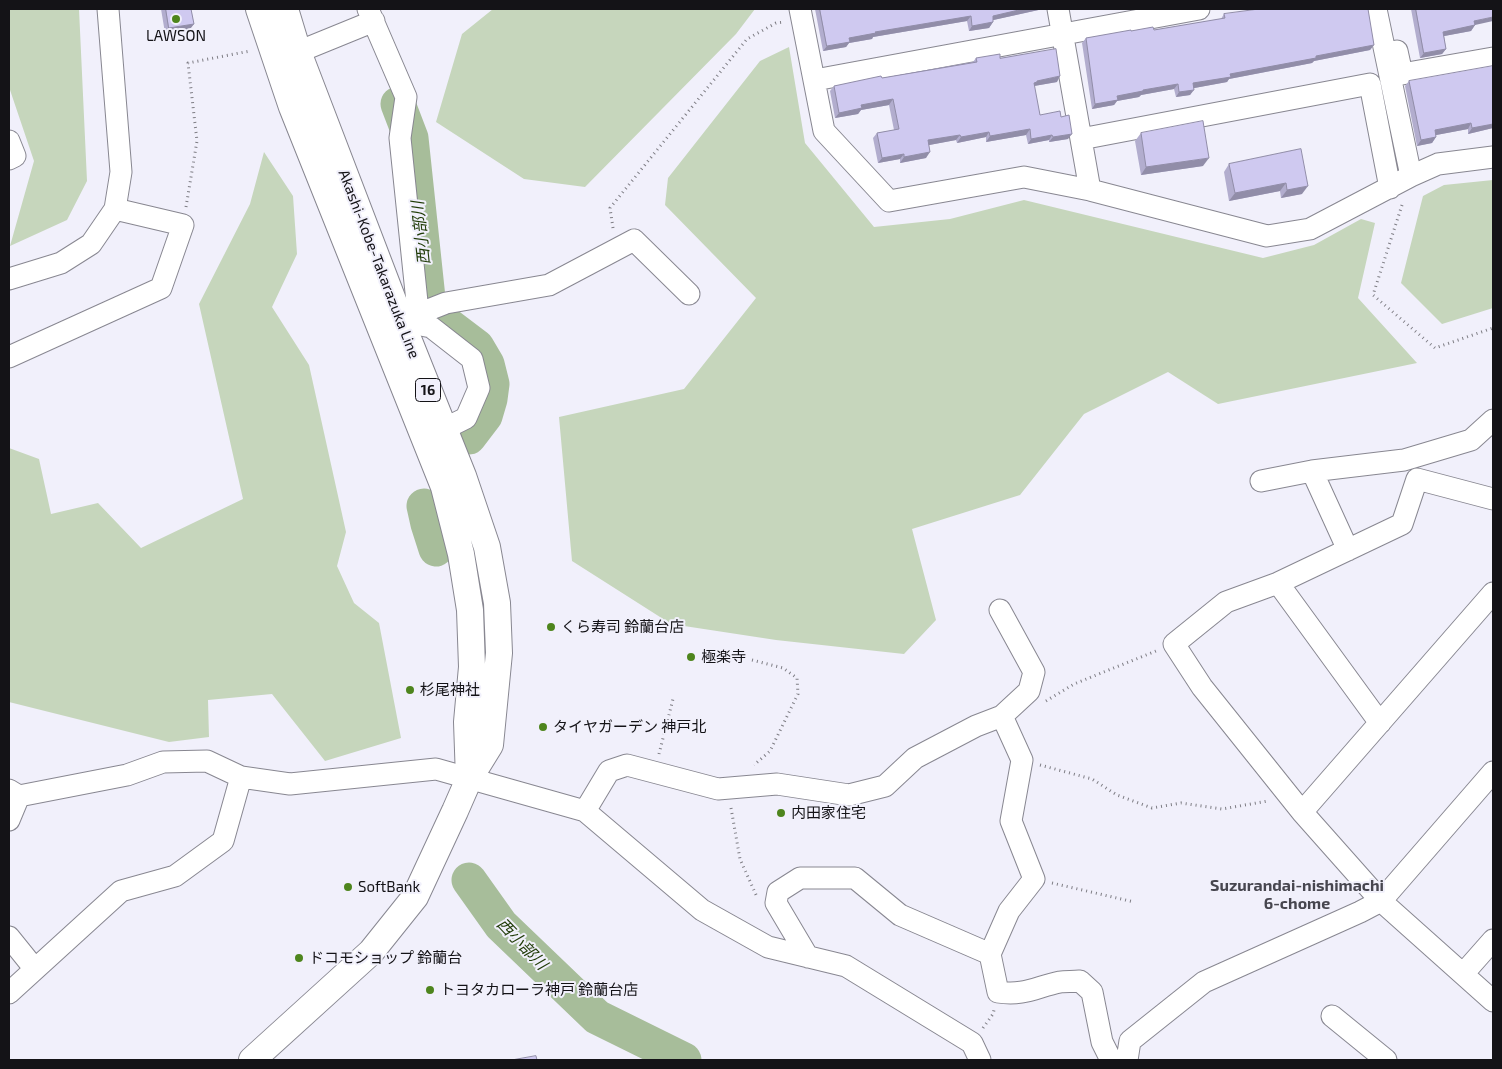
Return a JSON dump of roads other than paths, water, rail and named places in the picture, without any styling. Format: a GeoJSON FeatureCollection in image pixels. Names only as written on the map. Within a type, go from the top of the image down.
{"type":"FeatureCollection","features":[{"type":"Feature","properties":{"kind":"main road","name":"Akashi-Kobe-Takarazuka Line"},"geometry":{"type":"LineString","coordinates":[[258,9],[292,107],[444,487],[461,554],[470,610],[472,667],[467,722],[469,778]]}},
{"type":"Feature","properties":{"kind":"main road","name":"Akashi-Kobe-Takarazuka Line"},"geometry":{"type":"LineString","coordinates":[[252,1060],[371,952],[415,897],[456,811],[469,778],[490,745],[499,653],[497,603],[487,547],[463,476],[401,321],[298,52],[285,9]]}},
{"type":"Feature","properties":{"kind":"street"},"geometry":{"type":"LineString","coordinates":[[9,279],[61,263],[91,244],[115,209],[120,172],[108,9]]}},
{"type":"Feature","properties":{"kind":"street"},"geometry":{"type":"LineString","coordinates":[[1058,9],[1090,190]]}},
{"type":"Feature","properties":{"kind":"street"},"geometry":{"type":"LineString","coordinates":[[815,80],[1199,9]]}},
{"type":"Feature","properties":{"kind":"street"},"geometry":{"type":"LineString","coordinates":[[1376,9],[1411,176]]}},
{"type":"Feature","properties":{"kind":"street"},"geometry":{"type":"LineString","coordinates":[[1390,9],[1402,74],[1493,58]]}},
{"type":"Feature","properties":{"kind":"street"},"geometry":{"type":"LineString","coordinates":[[801,14],[824,131],[889,201],[1024,177],[1090,190],[1267,236],[1310,229],[1411,176],[1438,164],[1493,157]]}},
{"type":"Feature","properties":{"kind":"street"},"geometry":{"type":"LineString","coordinates":[[298,52],[371,15],[406,97],[400,138],[417,302],[401,321]]}},
{"type":"Feature","properties":{"kind":"street"},"geometry":{"type":"LineString","coordinates":[[1081,139],[1370,84],[1390,188]]}},
{"type":"Feature","properties":{"kind":"street"},"geometry":{"type":"LineString","coordinates":[[9,141],[15,156],[9,159]]}},
{"type":"Feature","properties":{"kind":"street"},"geometry":{"type":"LineString","coordinates":[[9,357],[161,288],[183,225],[115,209]]}},
{"type":"Feature","properties":{"kind":"street"},"geometry":{"type":"LineString","coordinates":[[401,321],[446,302],[549,285],[634,240],[690,294]]}},
{"type":"Feature","properties":{"kind":"street"},"geometry":{"type":"LineString","coordinates":[[401,321],[431,327],[472,359],[479,388],[466,418],[444,429]]}},
{"type":"Feature","properties":{"kind":"street"},"geometry":{"type":"LineString","coordinates":[[1261,481],[1312,471],[1404,460],[1471,440],[1493,420]]}},
{"type":"Feature","properties":{"kind":"street"},"geometry":{"type":"LineString","coordinates":[[1312,471],[1348,550]]}},
{"type":"Feature","properties":{"kind":"street"},"geometry":{"type":"LineString","coordinates":[[1493,499],[1417,479],[1402,524],[1278,584],[1226,602],[1174,644],[1202,687],[1296,805],[1381,901],[1493,1001]]}},
{"type":"Feature","properties":{"kind":"street"},"geometry":{"type":"LineString","coordinates":[[1278,584],[1380,723]]}},
{"type":"Feature","properties":{"kind":"street"},"geometry":{"type":"LineString","coordinates":[[1296,805],[1380,723],[1493,593]]}},
{"type":"Feature","properties":{"kind":"street"},"geometry":{"type":"LineString","coordinates":[[585,811],[609,771],[627,765],[722,789],[776,784],[849,795],[885,786],[915,758],[976,726],[1002,716],[1029,692],[1034,672],[1000,610]]}},
{"type":"Feature","properties":{"kind":"street"},"geometry":{"type":"LineString","coordinates":[[1002,716],[1022,760],[1012,821],[1034,879],[1009,912],[990,954],[998,992],[1013,994],[1034,991],[1060,982],[1080,981],[1092,992],[1102,1042],[1111,1060]]}},
{"type":"Feature","properties":{"kind":"street"},"geometry":{"type":"LineString","coordinates":[[9,820],[14,793],[127,775],[163,762],[207,761],[241,777],[290,784],[436,769],[585,811],[702,910],[768,947],[846,966],[976,1051]]}},
{"type":"Feature","properties":{"kind":"street"},"geometry":{"type":"LineString","coordinates":[[1127,1060],[1130,1040],[1204,982],[1381,901],[1493,772]]}},
{"type":"Feature","properties":{"kind":"street"},"geometry":{"type":"LineString","coordinates":[[9,993],[34,968],[121,891],[175,876],[223,841],[241,777]]}},
{"type":"Feature","properties":{"kind":"street"},"geometry":{"type":"LineString","coordinates":[[808,957],[776,903],[778,892],[800,878],[856,878],[900,914],[990,954]]}},
{"type":"Feature","properties":{"kind":"street"},"geometry":{"type":"LineString","coordinates":[[9,937],[34,968]]}},
{"type":"Feature","properties":{"kind":"street"},"geometry":{"type":"LineString","coordinates":[[1463,974],[1493,940]]}},
{"type":"Feature","properties":{"kind":"street"},"geometry":{"type":"LineString","coordinates":[[1332,1016],[1386,1060]]}},
{"type":"Feature","properties":{"kind":"waterway","name":"西小部川"},"geometry":{"type":"LineString","coordinates":[[398,104],[411,138],[428,298],[440,319],[477,347],[487,364],[492,384],[485,416],[469,437]]}},
{"type":"Feature","properties":{"kind":"waterway","name":"西小部川"},"geometry":{"type":"LineString","coordinates":[[424,506],[436,549]]}},
{"type":"Feature","properties":{"kind":"waterway","name":"西小部川"},"geometry":{"type":"LineString","coordinates":[[469,880],[501,925],[597,1017],[684,1060]]}},
{"type":"Feature","properties":{"kind":"place","name":"LAWSON"},"geometry":{"type":"Point","coordinates":[176,19]}},
{"type":"Feature","properties":{"kind":"place","name":"くら寿司 鈴蘭台店"},"geometry":{"type":"Point","coordinates":[551,627]}},
{"type":"Feature","properties":{"kind":"place","name":"極楽寺"},"geometry":{"type":"Point","coordinates":[691,657]}},
{"type":"Feature","properties":{"kind":"place","name":"杉尾神社"},"geometry":{"type":"Point","coordinates":[410,690]}},
{"type":"Feature","properties":{"kind":"place","name":"タイヤガーデン 神戸北"},"geometry":{"type":"Point","coordinates":[543,727]}},
{"type":"Feature","properties":{"kind":"place","name":"内田家住宅"},"geometry":{"type":"Point","coordinates":[781,813]}},
{"type":"Feature","properties":{"kind":"place","name":"SoftBank"},"geometry":{"type":"Point","coordinates":[348,887]}},
{"type":"Feature","properties":{"kind":"place","name":"ドコモショップ 鈴蘭台"},"geometry":{"type":"Point","coordinates":[299,958]}},
{"type":"Feature","properties":{"kind":"place","name":"トヨタカローラ神戸 鈴蘭台店"},"geometry":{"type":"Point","coordinates":[430,990]}},
{"type":"Feature","properties":{"kind":"district","name":"Suzurandai-nishimachi 6-chome"},"geometry":{"type":"Point","coordinates":[1297,895]}}]}
